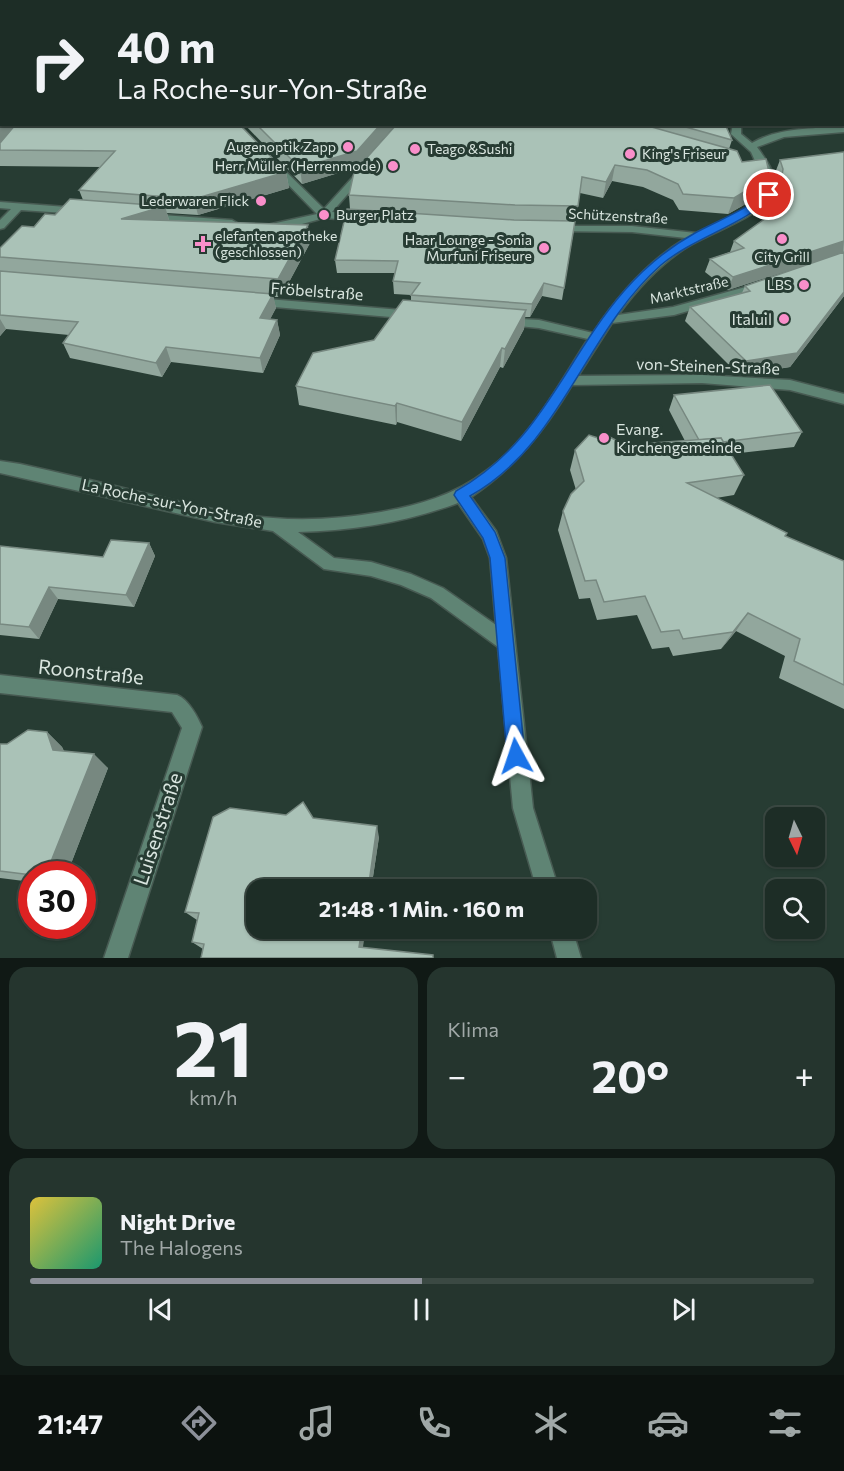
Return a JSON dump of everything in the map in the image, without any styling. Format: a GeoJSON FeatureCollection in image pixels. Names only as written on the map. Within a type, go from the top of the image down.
{"type":"FeatureCollection","features":[{"type":"Feature","properties":{"kind":"street","name":"La Roche-sur-Yon-Straße"},"geometry":{"type":"LineString","coordinates":[[0,467],[238,520],[276,525],[325,525],[383,518],[425,508],[461,495],[486,481],[508,463],[528,441],[570,381],[595,337],[628,293],[658,262],[698,236],[763,202],[772,187],[752,147],[736,134],[737,126]]}},
{"type":"Feature","properties":{"kind":"street"},"geometry":{"type":"LineString","coordinates":[[752,147],[758,142],[783,136],[844,129]]}},
{"type":"Feature","properties":{"kind":"street"},"geometry":{"type":"LineString","coordinates":[[267,157],[324,215]]}},
{"type":"Feature","properties":{"kind":"street"},"geometry":{"type":"LineString","coordinates":[[324,215],[368,166]]}},
{"type":"Feature","properties":{"kind":"street"},"geometry":{"type":"LineString","coordinates":[[754,168],[765,171]]}},
{"type":"Feature","properties":{"kind":"street"},"geometry":{"type":"LineString","coordinates":[[0,205],[90,212]]}},
{"type":"Feature","properties":{"kind":"street"},"geometry":{"type":"LineString","coordinates":[[0,226],[19,206]]}},
{"type":"Feature","properties":{"kind":"street"},"geometry":{"type":"LineString","coordinates":[[256,225],[280,227],[324,215],[372,218]]}},
{"type":"Feature","properties":{"kind":"street"},"geometry":{"type":"LineString","coordinates":[[137,216],[244,224]]}},
{"type":"Feature","properties":{"kind":"street","name":"Schützenstraße"},"geometry":{"type":"LineString","coordinates":[[537,227],[632,229],[698,236]]}},
{"type":"Feature","properties":{"kind":"street","name":"Marktstraße"},"geometry":{"type":"LineString","coordinates":[[608,320],[674,311],[770,284]]}},
{"type":"Feature","properties":{"kind":"street","name":"Fröbelstraße"},"geometry":{"type":"LineString","coordinates":[[246,302],[433,316]]}},
{"type":"Feature","properties":{"kind":"street"},"geometry":{"type":"LineString","coordinates":[[492,320],[539,324],[595,337]]}},
{"type":"Feature","properties":{"kind":"street","name":"von-Steinen-Straße"},"geometry":{"type":"LineString","coordinates":[[570,381],[702,379],[790,385],[844,399]]}},
{"type":"Feature","properties":{"kind":"street"},"geometry":{"type":"LineString","coordinates":[[461,495],[490,536],[498,558],[523,808],[545,879]]}},
{"type":"Feature","properties":{"kind":"street"},"geometry":{"type":"LineString","coordinates":[[276,525],[330,564],[371,569],[405,579],[437,593],[507,643]]}},
{"type":"Feature","properties":{"kind":"street","name":"Roonstraße"},"geometry":{"type":"LineString","coordinates":[[0,684],[177,704]]}},
{"type":"Feature","properties":{"kind":"street","name":"Luisenstraße"},"geometry":{"type":"LineString","coordinates":[[116,958],[192,727],[177,704]]}},
{"type":"Feature","properties":{"kind":"street"},"geometry":{"type":"LineString","coordinates":[[563,939],[568,958]]}},
{"type":"Feature","properties":{"kind":"building"},"geometry":{"type":"Polygon","coordinates":[[[14,126],[241,126],[286,172],[194,199],[79,190],[115,151],[0,150],[0,143],[14,126]]]}},
{"type":"Feature","properties":{"kind":"building"},"geometry":{"type":"Polygon","coordinates":[[[258,126],[379,126],[357,151],[300,168],[258,126]]]}},
{"type":"Feature","properties":{"kind":"building"},"geometry":{"type":"Polygon","coordinates":[[[395,126],[648,126],[737,151],[742,162],[766,159],[769,172],[764,180],[734,198],[683,194],[678,184],[647,170],[615,165],[606,182],[582,177],[578,206],[515,205],[349,195],[354,172],[395,126]]]}},
{"type":"Feature","properties":{"kind":"building"},"geometry":{"type":"Polygon","coordinates":[[[682,126],[726,126],[732,140],[682,126]]]}},
{"type":"Feature","properties":{"kind":"building"},"geometry":{"type":"Polygon","coordinates":[[[844,152],[844,241],[733,277],[710,259],[744,248],[734,241],[784,205],[758,203],[775,190],[781,182],[783,169],[780,160],[844,152]]]}},
{"type":"Feature","properties":{"kind":"building"},"geometry":{"type":"Polygon","coordinates":[[[70,199],[165,206],[121,219],[308,225],[278,279],[0,257],[0,248],[22,226],[34,227],[45,214],[55,215],[70,199]]]}},
{"type":"Feature","properties":{"kind":"building"},"geometry":{"type":"Polygon","coordinates":[[[347,209],[514,220],[575,221],[564,288],[544,283],[532,304],[411,295],[420,283],[393,281],[398,261],[335,260],[347,209]]]}},
{"type":"Feature","properties":{"kind":"building"},"geometry":{"type":"Polygon","coordinates":[[[844,252],[844,292],[797,353],[746,361],[690,307],[750,291],[745,286],[844,252]]]}},
{"type":"Feature","properties":{"kind":"building"},"geometry":{"type":"Polygon","coordinates":[[[0,271],[273,294],[260,318],[277,320],[260,358],[166,347],[156,363],[63,343],[78,322],[0,315],[0,271]]]}},
{"type":"Feature","properties":{"kind":"building"},"geometry":{"type":"Polygon","coordinates":[[[403,300],[526,310],[505,349],[502,348],[462,422],[397,403],[395,406],[296,386],[313,353],[374,340],[403,300]]]}},
{"type":"Feature","properties":{"kind":"building"},"geometry":{"type":"Polygon","coordinates":[[[770,385],[802,432],[723,442],[721,438],[699,440],[674,395],[770,385]]]}},
{"type":"Feature","properties":{"kind":"building"},"geometry":{"type":"Polygon","coordinates":[[[602,433],[625,445],[721,438],[744,475],[687,483],[787,533],[785,536],[844,561],[844,685],[794,661],[800,639],[748,613],[733,632],[683,639],[679,630],[661,632],[645,596],[604,602],[596,580],[585,581],[563,511],[571,494],[584,481],[575,450],[589,435],[598,438],[602,433]]]}},
{"type":"Feature","properties":{"kind":"building"},"geometry":{"type":"Polygon","coordinates":[[[111,540],[149,543],[126,595],[49,587],[29,627],[0,624],[0,546],[103,557],[111,540]]]}},
{"type":"Feature","properties":{"kind":"building"},"geometry":{"type":"Polygon","coordinates":[[[28,730],[47,732],[53,750],[94,754],[51,861],[18,861],[18,873],[0,871],[0,744],[7,744],[28,730]]]}},
{"type":"Feature","properties":{"kind":"building"},"geometry":{"type":"Polygon","coordinates":[[[303,802],[313,818],[377,826],[370,879],[246,879],[246,939],[360,939],[359,947],[433,955],[433,958],[201,958],[204,944],[192,942],[199,913],[185,912],[213,817],[230,808],[286,815],[303,802]]]}},
{"type":"Feature","properties":{"kind":"place","name":"Augenoptik Zapp"},"geometry":{"type":"Point","coordinates":[348,147]}},
{"type":"Feature","properties":{"kind":"place","name":"Teago &Sushi"},"geometry":{"type":"Point","coordinates":[415,149]}},
{"type":"Feature","properties":{"kind":"place","name":"King's Friseur"},"geometry":{"type":"Point","coordinates":[630,154]}},
{"type":"Feature","properties":{"kind":"place","name":"Herr Müller (Herrenmode)"},"geometry":{"type":"Point","coordinates":[393,166]}},
{"type":"Feature","properties":{"kind":"place","name":"Lederwaren Flick"},"geometry":{"type":"Point","coordinates":[261,201]}},
{"type":"Feature","properties":{"kind":"place","name":"Burger Platz"},"geometry":{"type":"Point","coordinates":[324,215]}},
{"type":"Feature","properties":{"kind":"place","name":"City Grill"},"geometry":{"type":"Point","coordinates":[782,239]}},
{"type":"Feature","properties":{"kind":"place","name":"elefanten apotheke (geschlossen)"},"geometry":{"type":"Point","coordinates":[203,244]}},
{"type":"Feature","properties":{"kind":"place","name":"Haar Lounge - Sonia Murfuni Friseure"},"geometry":{"type":"Point","coordinates":[544,248]}},
{"type":"Feature","properties":{"kind":"place","name":"LBS"},"geometry":{"type":"Point","coordinates":[804,285]}},
{"type":"Feature","properties":{"kind":"place","name":"Italuil"},"geometry":{"type":"Point","coordinates":[784,319]}},
{"type":"Feature","properties":{"kind":"place","name":"Evang. Kirchengemeinde"},"geometry":{"type":"Point","coordinates":[604,438]}},
{"type":"Feature","properties":{"kind":"route"},"geometry":{"type":"LineString","coordinates":[[516,756],[498,558],[490,536],[461,495],[486,481],[508,463],[528,441],[570,381],[595,337],[628,293],[658,262],[698,236],[763,202],[769,195]]}}]}
